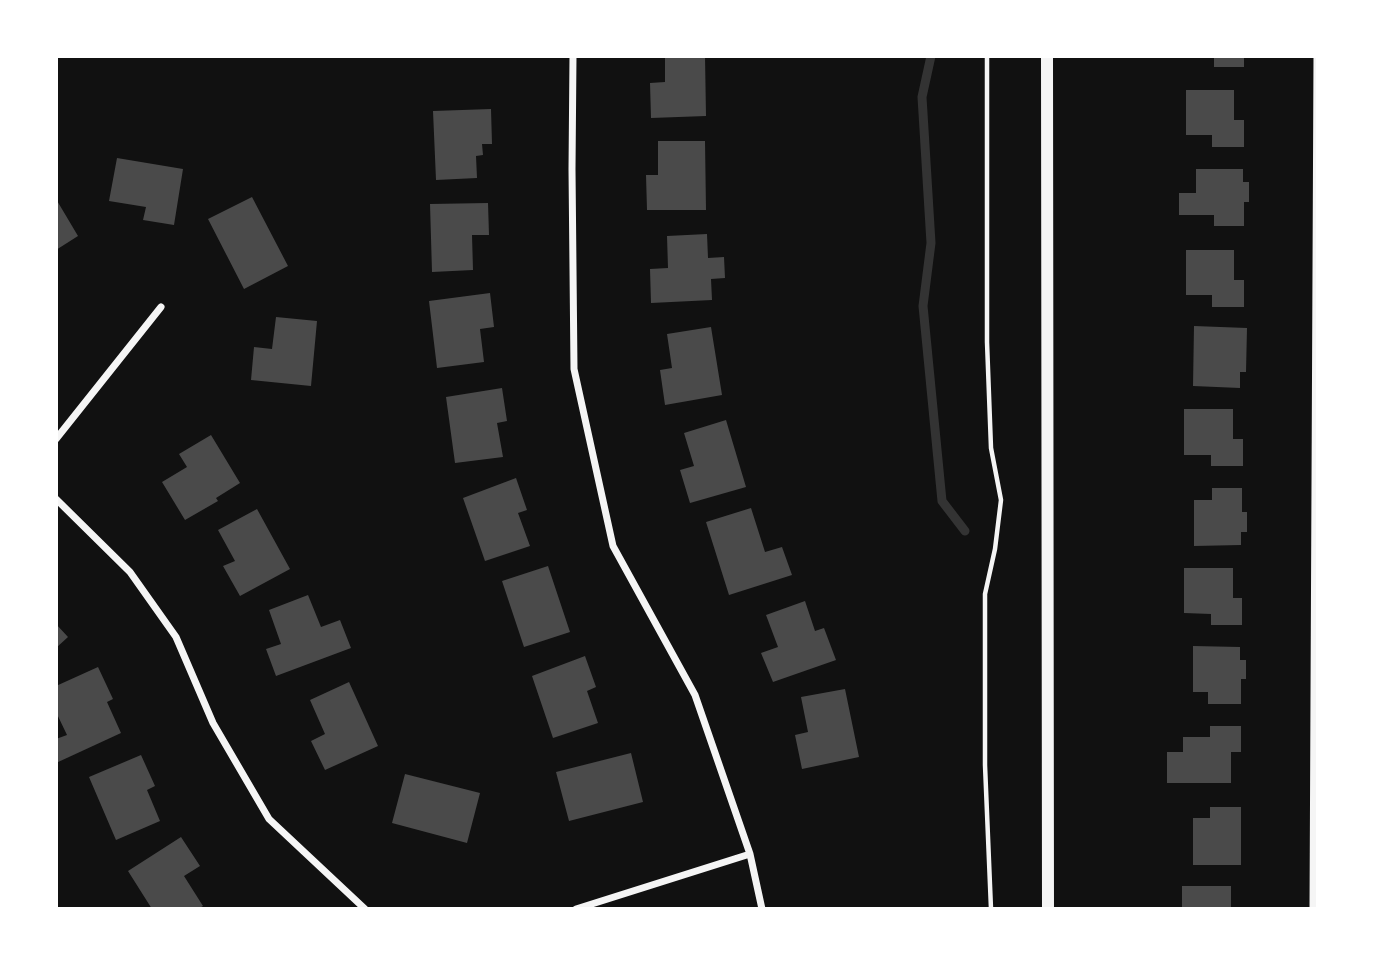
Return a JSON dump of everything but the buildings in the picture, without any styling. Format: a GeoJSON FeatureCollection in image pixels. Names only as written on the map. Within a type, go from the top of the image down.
{"type":"FeatureCollection","features":[{"type":"Feature","properties":{"kind":"street"},"geometry":{"type":"LineString","coordinates":[[573,56],[574,369],[613,546],[695,695],[750,854],[762,909]]}},
{"type":"Feature","properties":{"kind":"street"},"geometry":{"type":"LineString","coordinates":[[1046,56],[1048,909]]}},
{"type":"Feature","properties":{"kind":"street"},"geometry":{"type":"LineString","coordinates":[[1313,909],[1317,56]]}},
{"type":"Feature","properties":{"kind":"street"},"geometry":{"type":"LineString","coordinates":[[56,439],[161,307]]}},
{"type":"Feature","properties":{"kind":"street"},"geometry":{"type":"LineString","coordinates":[[56,499],[130,572],[176,637],[213,723],[269,819],[365,909]]}},
{"type":"Feature","properties":{"kind":"street"},"geometry":{"type":"LineString","coordinates":[[576,909],[750,854]]}},
{"type":"Feature","properties":{"kind":"path"},"geometry":{"type":"LineString","coordinates":[[987,56],[988,355],[991,447],[1001,500],[995,550],[985,594],[985,765],[991,909]]}},
{"type":"Feature","properties":{"kind":"waterway"},"geometry":{"type":"LineString","coordinates":[[931,56],[922,97],[931,243],[923,306],[942,501],[965,531]]}}]}
